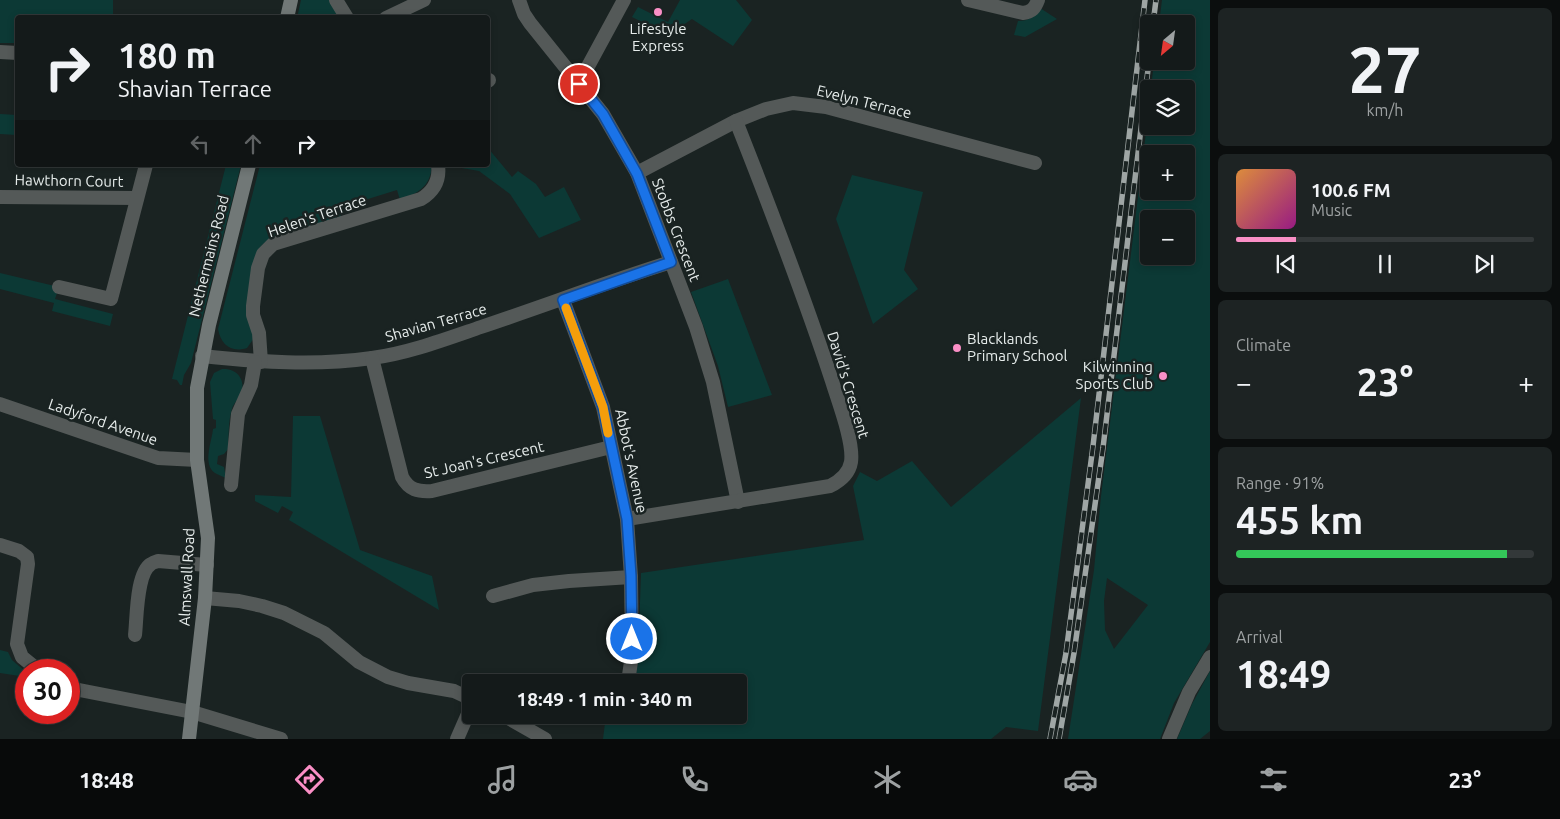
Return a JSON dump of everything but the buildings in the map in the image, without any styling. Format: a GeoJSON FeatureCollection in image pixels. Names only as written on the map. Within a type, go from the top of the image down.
{"type":"FeatureCollection","features":[{"type":"Feature","properties":{"kind":"main road"},"geometry":{"type":"LineString","coordinates":[[288,15],[291,0]]}},
{"type":"Feature","properties":{"kind":"main road","name":"Nethermains Road"},"geometry":{"type":"LineString","coordinates":[[202,356],[249,167]]}},
{"type":"Feature","properties":{"kind":"main road","name":"Almswall Road"},"geometry":{"type":"LineString","coordinates":[[189,739],[205,598],[208,538],[197,460],[196,396],[202,356]]}},
{"type":"Feature","properties":{"kind":"street"},"geometry":{"type":"LineString","coordinates":[[336,0],[345,15]]}},
{"type":"Feature","properties":{"kind":"street"},"geometry":{"type":"LineString","coordinates":[[392,15],[424,0]]}},
{"type":"Feature","properties":{"kind":"street","name":"Stobbs Crescent"},"geometry":{"type":"LineString","coordinates":[[518,0],[530,24],[603,114],[637,174],[696,327],[713,382],[738,502]]}},
{"type":"Feature","properties":{"kind":"street"},"geometry":{"type":"LineString","coordinates":[[579,84],[624,0]]}},
{"type":"Feature","properties":{"kind":"street"},"geometry":{"type":"LineString","coordinates":[[968,0],[1018,13],[1029,13],[1036,5]]}},
{"type":"Feature","properties":{"kind":"street"},"geometry":{"type":"LineString","coordinates":[[0,52],[15,53]]}},
{"type":"Feature","properties":{"kind":"street","name":"Evelyn Terrace"},"geometry":{"type":"LineString","coordinates":[[637,174],[766,108],[793,103],[826,107],[1035,163]]}},
{"type":"Feature","properties":{"kind":"street","name":"David's Crescent"},"geometry":{"type":"LineString","coordinates":[[627,519],[830,486],[839,482],[851,464],[852,456],[840,406],[814,326],[736,122]]}},
{"type":"Feature","properties":{"kind":"street","name":"Hawthorn Court"},"geometry":{"type":"LineString","coordinates":[[59,287],[111,299],[145,167]]}},
{"type":"Feature","properties":{"kind":"street","name":"Helen's Terrace"},"geometry":{"type":"LineString","coordinates":[[231,485],[238,414],[258,362],[259,333],[253,315],[253,306],[258,268],[263,254],[272,244],[421,199],[431,192],[436,184],[438,167]]}},
{"type":"Feature","properties":{"kind":"street","name":"Hawthorn Court"},"geometry":{"type":"LineString","coordinates":[[0,197],[137,198]]}},
{"type":"Feature","properties":{"kind":"street","name":"Shavian Terrace"},"geometry":{"type":"LineString","coordinates":[[202,356],[258,362],[300,363],[372,358],[420,347],[671,262]]}},
{"type":"Feature","properties":{"kind":"street","name":"Abbot's Avenue"},"geometry":{"type":"LineString","coordinates":[[563,300],[603,407],[627,519],[631,576],[632,655],[629,674]]}},
{"type":"Feature","properties":{"kind":"street","name":"St Joan's Crescent"},"geometry":{"type":"LineString","coordinates":[[372,358],[402,478],[411,488],[423,492],[432,491],[611,446]]}},
{"type":"Feature","properties":{"kind":"street","name":"Ladyford Avenue"},"geometry":{"type":"LineString","coordinates":[[0,404],[158,458],[197,460]]}},
{"type":"Feature","properties":{"kind":"street"},"geometry":{"type":"LineString","coordinates":[[0,544],[24,553],[27,557],[28,564],[17,644],[24,659]]}},
{"type":"Feature","properties":{"kind":"street"},"geometry":{"type":"LineString","coordinates":[[135,635],[140,583],[146,569],[151,564],[158,561],[207,565]]}},
{"type":"Feature","properties":{"kind":"street"},"geometry":{"type":"LineString","coordinates":[[493,596],[534,585],[631,576]]}},
{"type":"Feature","properties":{"kind":"street"},"geometry":{"type":"LineString","coordinates":[[205,598],[239,601],[284,613],[324,633],[359,662],[388,677],[408,683],[454,691],[462,695]]}},
{"type":"Feature","properties":{"kind":"street"},"geometry":{"type":"LineString","coordinates":[[1169,739],[1189,692],[1210,657]]}},
{"type":"Feature","properties":{"kind":"street"},"geometry":{"type":"LineString","coordinates":[[80,690],[192,712],[281,739]]}},
{"type":"Feature","properties":{"kind":"street"},"geometry":{"type":"LineString","coordinates":[[457,739],[464,724]]}},
{"type":"Feature","properties":{"kind":"street"},"geometry":{"type":"LineString","coordinates":[[519,724],[545,739]]}},
{"type":"Feature","properties":{"kind":"shaded area"},"geometry":{"type":"Polygon","coordinates":[[[0,0],[113,0],[113,15],[15,15],[15,43],[0,43],[0,0]]]}},
{"type":"Feature","properties":{"kind":"shaded area"},"geometry":{"type":"Polygon","coordinates":[[[301,0],[330,0],[339,15],[298,15],[301,0]]]}},
{"type":"Feature","properties":{"kind":"shaded area"},"geometry":{"type":"Polygon","coordinates":[[[680,0],[736,0],[752,20],[733,46],[692,19],[666,34],[632,17],[638,7],[668,22],[680,0]]]}},
{"type":"Feature","properties":{"kind":"shaded area","name":"Kilwinning Sports Club"},"geometry":{"type":"Polygon","coordinates":[[[1162,0],[1210,0],[1210,642],[1174,703],[1160,739],[1068,739],[1094,570],[1101,496],[1140,181],[1140,200],[1195,200],[1195,145],[1144,145],[1146,135],[1195,135],[1195,80],[1152,80],[1153,70],[1195,70],[1195,15],[1160,15],[1162,0]],[[1107,578],[1104,601],[1105,630],[1114,649],[1148,605],[1107,578]]]}},
{"type":"Feature","properties":{"kind":"shaded area"},"geometry":{"type":"Polygon","coordinates":[[[1040,8],[1057,19],[1025,37],[1014,35],[1018,21],[1031,18],[1040,8]]]}},
{"type":"Feature","properties":{"kind":"shaded area"},"geometry":{"type":"Polygon","coordinates":[[[0,114],[15,115],[15,135],[0,134],[0,114]]]}},
{"type":"Feature","properties":{"kind":"shaded area"},"geometry":{"type":"Polygon","coordinates":[[[490,150],[512,177],[518,171],[536,184],[545,197],[564,187],[581,220],[539,238],[510,194],[479,171],[456,167],[490,167],[490,150]]]}},
{"type":"Feature","properties":{"kind":"shaded area"},"geometry":{"type":"Polygon","coordinates":[[[225,167],[240,167],[191,363],[184,375],[182,385],[177,380],[172,379],[225,167]]]}},
{"type":"Feature","properties":{"kind":"shaded area"},"geometry":{"type":"Polygon","coordinates":[[[259,167],[432,167],[429,179],[418,192],[400,200],[397,190],[339,208],[341,217],[273,237],[263,244],[259,249],[254,338],[247,348],[232,348],[224,343],[218,329],[259,167]]]}},
{"type":"Feature","properties":{"kind":"shaded area"},"geometry":{"type":"Polygon","coordinates":[[[852,175],[923,192],[904,270],[918,289],[873,324],[836,219],[852,175]]]}},
{"type":"Feature","properties":{"kind":"shaded area"},"geometry":{"type":"Polygon","coordinates":[[[0,273],[59,287],[55,299],[113,314],[110,326],[52,311],[54,303],[0,289],[0,273]]]}},
{"type":"Feature","properties":{"kind":"shaded area"},"geometry":{"type":"Polygon","coordinates":[[[728,279],[772,395],[728,407],[718,366],[691,292],[728,279]]]}},
{"type":"Feature","properties":{"kind":"shaded area"},"geometry":{"type":"Polygon","coordinates":[[[222,369],[235,372],[241,378],[243,387],[231,414],[228,449],[224,454],[218,456],[217,464],[224,467],[226,478],[211,469],[208,458],[213,429],[216,428],[216,420],[213,419],[210,382],[214,373],[222,369]]]}},
{"type":"Feature","properties":{"kind":"shaded area"},"geometry":{"type":"Polygon","coordinates":[[[1081,398],[1038,731],[1006,727],[991,739],[603,739],[605,724],[747,724],[747,674],[636,674],[641,573],[864,540],[853,486],[860,472],[877,481],[912,461],[951,507],[1081,398]]]}},
{"type":"Feature","properties":{"kind":"shaded area"},"geometry":{"type":"Polygon","coordinates":[[[293,416],[320,416],[360,550],[432,576],[439,610],[289,520],[293,512],[282,506],[278,513],[255,501],[255,495],[291,497],[293,416]]]}},
{"type":"Feature","properties":{"kind":"shaded area"},"geometry":{"type":"Polygon","coordinates":[[[0,650],[8,652],[15,663],[15,675],[0,673],[0,650]]]}},
{"type":"Feature","properties":{"kind":"shaded area"},"geometry":{"type":"Polygon","coordinates":[[[1210,671],[1210,731],[1200,739],[1177,739],[1192,704],[1210,671]]]}},
{"type":"Feature","properties":{"kind":"railway"},"geometry":{"type":"LineString","coordinates":[[1050,739],[1066,653],[1093,446],[1145,0]]}},
{"type":"Feature","properties":{"kind":"railway"},"geometry":{"type":"LineString","coordinates":[[1154,15],[1156,0]]}},
{"type":"Feature","properties":{"kind":"railway"},"geometry":{"type":"LineString","coordinates":[[1059,739],[1074,653],[1103,448],[1148,70]]}},
{"type":"Feature","properties":{"kind":"slow traffic"},"geometry":{"type":"LineString","coordinates":[[566,308],[603,407],[608,433]]}},
{"type":"Feature","properties":{"kind":"place","name":"Lifestyle Express"},"geometry":{"type":"Point","coordinates":[658,12]}},
{"type":"Feature","properties":{"kind":"place","name":"Blacklands Primary School"},"geometry":{"type":"Point","coordinates":[957,348]}},
{"type":"Feature","properties":{"kind":"place","name":"Kilwinning Sports Club"},"geometry":{"type":"Point","coordinates":[1163,376]}},
{"type":"Feature","properties":{"kind":"route"},"geometry":{"type":"LineString","coordinates":[[579,84],[603,114],[637,174],[671,262],[563,300],[603,407],[627,519],[631,576],[632,639]]}}]}
